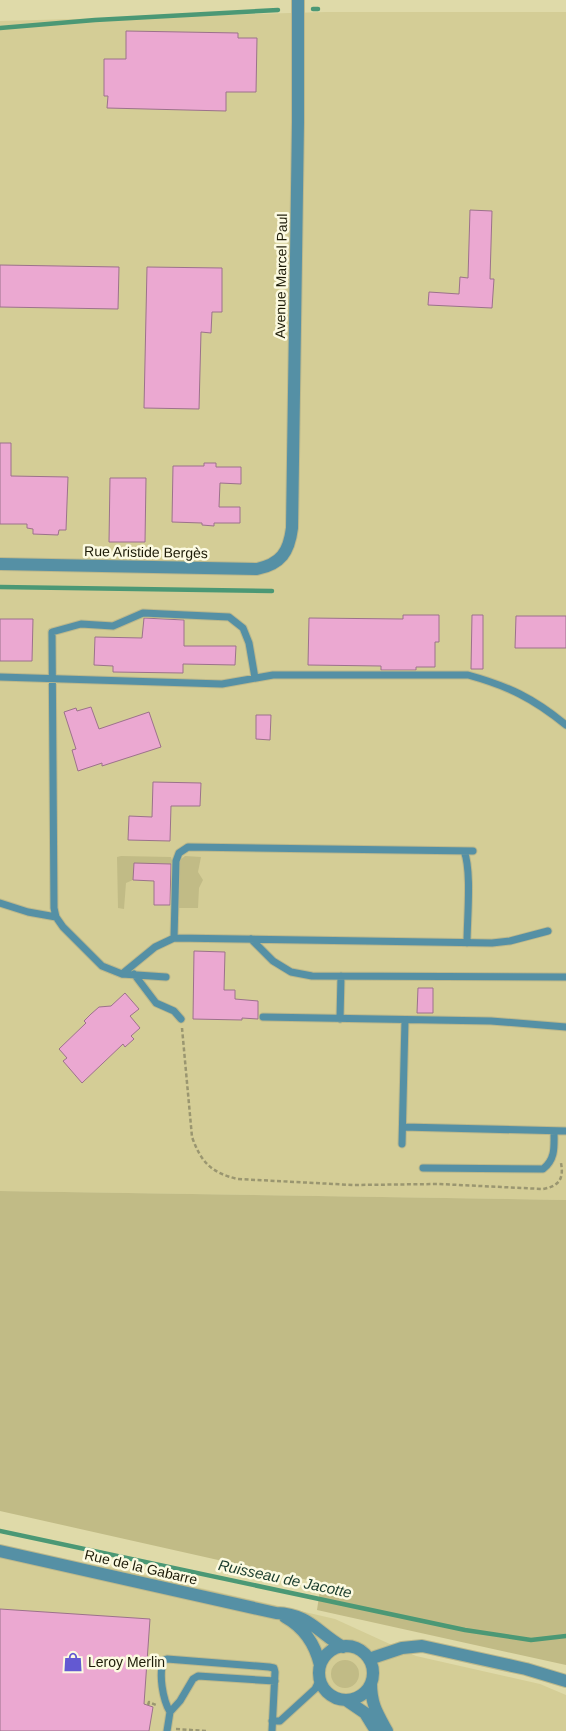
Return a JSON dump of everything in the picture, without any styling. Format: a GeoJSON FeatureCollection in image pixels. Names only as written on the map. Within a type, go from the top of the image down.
{"type":"FeatureCollection","features":[{"type":"Feature","properties":{"kind":"street","name":"Avenue Marcel Paul"},"geometry":{"type":"LineString","coordinates":[[286,552],[291,540],[292,518],[298,0]]}},
{"type":"Feature","properties":{"kind":"street","name":"Rue Aristide Bergès"},"geometry":{"type":"LineString","coordinates":[[0,564],[257,569],[269,566],[286,552]]}},
{"type":"Feature","properties":{"kind":"street","name":"Rue de la Gabarre"},"geometry":{"type":"LineString","coordinates":[[0,1551],[276,1613],[295,1615],[304,1618],[342,1647]]}},
{"type":"Feature","properties":{"kind":"street","name":"Rue de la Gabarre"},"geometry":{"type":"LineString","coordinates":[[276,1613],[296,1623],[304,1631],[314,1645],[320,1672]]}},
{"type":"Feature","properties":{"kind":"street"},"geometry":{"type":"LineString","coordinates":[[376,1731],[365,1713],[346,1700],[329,1694],[323,1687],[320,1672],[329,1653],[342,1647],[358,1649],[369,1659],[372,1670],[371,1698],[374,1708],[387,1731]]}},
{"type":"Feature","properties":{"kind":"street"},"geometry":{"type":"LineString","coordinates":[[369,1659],[402,1648],[428,1647],[526,1669],[566,1681]]}},
{"type":"Feature","properties":{"kind":"street"},"geometry":{"type":"LineString","coordinates":[[346,1700],[361,1695],[371,1682]]}},
{"type":"Feature","properties":{"kind":"lane"},"geometry":{"type":"LineString","coordinates":[[166,976],[122,974],[102,966],[63,927],[56,917],[54,908],[52,632],[81,624],[113,626],[143,613],[229,617],[244,628],[249,643],[255,678]]}},
{"type":"Feature","properties":{"kind":"lane"},"geometry":{"type":"LineString","coordinates":[[0,677],[222,684],[273,675],[468,675],[495,682],[523,694],[566,724]]}},
{"type":"Feature","properties":{"kind":"lane"},"geometry":{"type":"LineString","coordinates":[[174,938],[176,861],[179,853],[188,847],[473,851]]}},
{"type":"Feature","properties":{"kind":"lane"},"geometry":{"type":"LineString","coordinates":[[464,851],[468,860],[466,943]]}},
{"type":"Feature","properties":{"kind":"lane"},"geometry":{"type":"LineString","coordinates":[[0,903],[28,912],[56,917]]}},
{"type":"Feature","properties":{"kind":"lane"},"geometry":{"type":"LineString","coordinates":[[122,974],[155,947],[174,938],[492,943],[510,941],[548,931]]}},
{"type":"Feature","properties":{"kind":"lane"},"geometry":{"type":"LineString","coordinates":[[251,939],[273,961],[291,972],[312,976],[566,977]]}},
{"type":"Feature","properties":{"kind":"lane"},"geometry":{"type":"LineString","coordinates":[[134,974],[156,1003],[174,1011],[181,1019]]}},
{"type":"Feature","properties":{"kind":"lane"},"geometry":{"type":"LineString","coordinates":[[340,1019],[341,976]]}},
{"type":"Feature","properties":{"kind":"lane"},"geometry":{"type":"LineString","coordinates":[[263,1017],[491,1021],[566,1027]]}},
{"type":"Feature","properties":{"kind":"lane"},"geometry":{"type":"LineString","coordinates":[[402,1144],[405,1020]]}},
{"type":"Feature","properties":{"kind":"lane"},"geometry":{"type":"LineString","coordinates":[[403,1127],[566,1131]]}},
{"type":"Feature","properties":{"kind":"lane"},"geometry":{"type":"LineString","coordinates":[[423,1168],[543,1169],[549,1164],[554,1154],[554,1131]]}},
{"type":"Feature","properties":{"kind":"lane"},"geometry":{"type":"LineString","coordinates":[[170,1712],[166,1705],[162,1685],[162,1664],[164,1660],[269,1667],[274,1668],[272,1731]]}},
{"type":"Feature","properties":{"kind":"lane"},"geometry":{"type":"LineString","coordinates":[[272,1721],[280,1721],[314,1689],[320,1672]]}},
{"type":"Feature","properties":{"kind":"lane"},"geometry":{"type":"LineString","coordinates":[[168,1730],[170,1712],[180,1701],[193,1679],[198,1676],[274,1682]]}},
{"type":"Feature","properties":{"kind":"path"},"geometry":{"type":"LineString","coordinates":[[181,1019],[192,1136],[198,1154],[208,1165],[223,1175],[238,1179],[353,1185],[439,1184],[543,1189],[552,1188],[560,1181],[563,1172],[560,1161],[554,1154]]}},
{"type":"Feature","properties":{"kind":"path"},"geometry":{"type":"LineString","coordinates":[[148,1705],[149,1702],[157,1706],[157,1713]]}},
{"type":"Feature","properties":{"kind":"path"},"geometry":{"type":"LineString","coordinates":[[168,1730],[206,1731]]}},
{"type":"Feature","properties":{"kind":"shaded area"},"geometry":{"type":"Polygon","coordinates":[[[326,12],[566,12],[566,1200],[0,1191],[0,21],[326,12]]]}},
{"type":"Feature","properties":{"kind":"shaded area"},"geometry":{"type":"Polygon","coordinates":[[[185,856],[201,857],[198,872],[203,880],[199,888],[198,908],[179,908],[179,866],[180,860],[185,856]]]}},
{"type":"Feature","properties":{"kind":"shaded area"},"geometry":{"type":"Polygon","coordinates":[[[117,857],[171,857],[173,864],[134,863],[133,880],[126,883],[124,909],[118,908],[117,857]]]}},
{"type":"Feature","properties":{"kind":"shaded area"},"geometry":{"type":"Polygon","coordinates":[[[0,1191],[566,1200],[566,1665],[317,1610],[321,1583],[0,1511],[0,1191]]]}},
{"type":"Feature","properties":{"kind":"shaded area"},"geometry":{"type":"Polygon","coordinates":[[[0,1552],[110,1567],[335,1619],[416,1656],[540,1684],[566,1695],[566,1731],[0,1731],[0,1552]]]}},
{"type":"Feature","properties":{"kind":"shaded area"},"geometry":{"type":"Polygon","coordinates":[[[345,1660],[355,1664],[359,1674],[355,1684],[345,1688],[335,1684],[331,1674],[335,1664],[345,1660]]]}},
{"type":"Feature","properties":{"kind":"building"},"geometry":{"type":"Polygon","coordinates":[[[126,31],[238,33],[238,38],[257,38],[256,92],[226,92],[226,111],[107,108],[108,96],[104,96],[104,59],[126,59],[126,31]]]}},
{"type":"Feature","properties":{"kind":"building"},"geometry":{"type":"Polygon","coordinates":[[[470,210],[492,211],[490,279],[494,279],[492,308],[428,305],[429,292],[459,294],[460,277],[468,278],[470,210]]]}},
{"type":"Feature","properties":{"kind":"building"},"geometry":{"type":"Polygon","coordinates":[[[0,265],[119,267],[118,309],[0,307],[0,265]]]}},
{"type":"Feature","properties":{"kind":"building"},"geometry":{"type":"Polygon","coordinates":[[[147,267],[222,268],[222,312],[212,312],[211,333],[201,332],[199,409],[144,408],[147,267]]]}},
{"type":"Feature","properties":{"kind":"building"},"geometry":{"type":"Polygon","coordinates":[[[0,443],[11,443],[11,476],[68,477],[66,530],[59,530],[58,535],[33,534],[33,529],[27,528],[27,524],[0,524],[0,443]]]}},
{"type":"Feature","properties":{"kind":"building"},"geometry":{"type":"Polygon","coordinates":[[[204,463],[216,463],[216,467],[241,467],[241,484],[220,483],[219,507],[240,507],[240,523],[214,523],[214,526],[202,525],[202,523],[172,522],[173,466],[204,466],[204,463]]]}},
{"type":"Feature","properties":{"kind":"building"},"geometry":{"type":"Polygon","coordinates":[[[110,478],[146,478],[145,542],[109,542],[110,478]]]}},
{"type":"Feature","properties":{"kind":"building"},"geometry":{"type":"Polygon","coordinates":[[[403,615],[439,615],[439,642],[435,642],[435,667],[416,667],[416,670],[381,670],[381,666],[308,665],[309,618],[403,619],[403,615]]]}},
{"type":"Feature","properties":{"kind":"building"},"geometry":{"type":"Polygon","coordinates":[[[472,615],[483,615],[483,669],[471,669],[472,615]]]}},
{"type":"Feature","properties":{"kind":"building"},"geometry":{"type":"Polygon","coordinates":[[[516,616],[566,616],[566,648],[515,648],[516,616]]]}},
{"type":"Feature","properties":{"kind":"building"},"geometry":{"type":"Polygon","coordinates":[[[144,618],[184,620],[184,646],[236,646],[235,665],[183,664],[183,673],[113,672],[113,666],[94,665],[95,637],[142,638],[144,618]]]}},
{"type":"Feature","properties":{"kind":"building"},"geometry":{"type":"Polygon","coordinates":[[[0,619],[33,619],[32,661],[0,661],[0,619]]]}},
{"type":"Feature","properties":{"kind":"building"},"geometry":{"type":"Polygon","coordinates":[[[91,707],[99,729],[149,712],[161,747],[102,766],[102,763],[78,771],[72,750],[76,749],[64,712],[76,708],[77,711],[91,707]]]}},
{"type":"Feature","properties":{"kind":"building"},"geometry":{"type":"Polygon","coordinates":[[[256,715],[271,715],[270,740],[256,739],[256,715]]]}},
{"type":"Feature","properties":{"kind":"building"},"geometry":{"type":"Polygon","coordinates":[[[153,782],[201,783],[200,806],[171,806],[170,841],[128,840],[129,816],[152,817],[153,782]]]}},
{"type":"Feature","properties":{"kind":"building"},"geometry":{"type":"Polygon","coordinates":[[[134,863],[171,864],[170,905],[154,905],[154,881],[133,880],[134,863]]]}},
{"type":"Feature","properties":{"kind":"building"},"geometry":{"type":"Polygon","coordinates":[[[194,951],[225,952],[224,990],[235,990],[235,999],[258,1001],[258,1019],[193,1019],[194,951]]]}},
{"type":"Feature","properties":{"kind":"building"},"geometry":{"type":"Polygon","coordinates":[[[418,988],[433,988],[433,1013],[417,1013],[418,988]]]}},
{"type":"Feature","properties":{"kind":"building"},"geometry":{"type":"Polygon","coordinates":[[[125,993],[139,1009],[130,1016],[140,1028],[131,1036],[134,1039],[125,1047],[123,1044],[82,1083],[63,1061],[67,1058],[59,1049],[86,1023],[84,1021],[99,1007],[111,1006],[125,993]]]}},
{"type":"Feature","properties":{"kind":"building","name":"Leroy Merlin"},"geometry":{"type":"Polygon","coordinates":[[[0,1609],[150,1619],[144,1704],[153,1707],[149,1731],[0,1731],[0,1609]]]}},
{"type":"Feature","properties":{"kind":"waterway"},"geometry":{"type":"LineString","coordinates":[[313,9],[318,9]]}},
{"type":"Feature","properties":{"kind":"waterway"},"geometry":{"type":"LineString","coordinates":[[0,28],[95,20],[278,10]]}},
{"type":"Feature","properties":{"kind":"waterway"},"geometry":{"type":"LineString","coordinates":[[0,587],[272,591]]}},
{"type":"Feature","properties":{"kind":"waterway","name":"Ruisseau de Jacotte"},"geometry":{"type":"LineString","coordinates":[[0,1531],[465,1630],[531,1640],[566,1636]]}},
{"type":"Feature","properties":{"kind":"place","name":"Leroy Merlin"},"geometry":{"type":"Point","coordinates":[73,1662]}}]}
